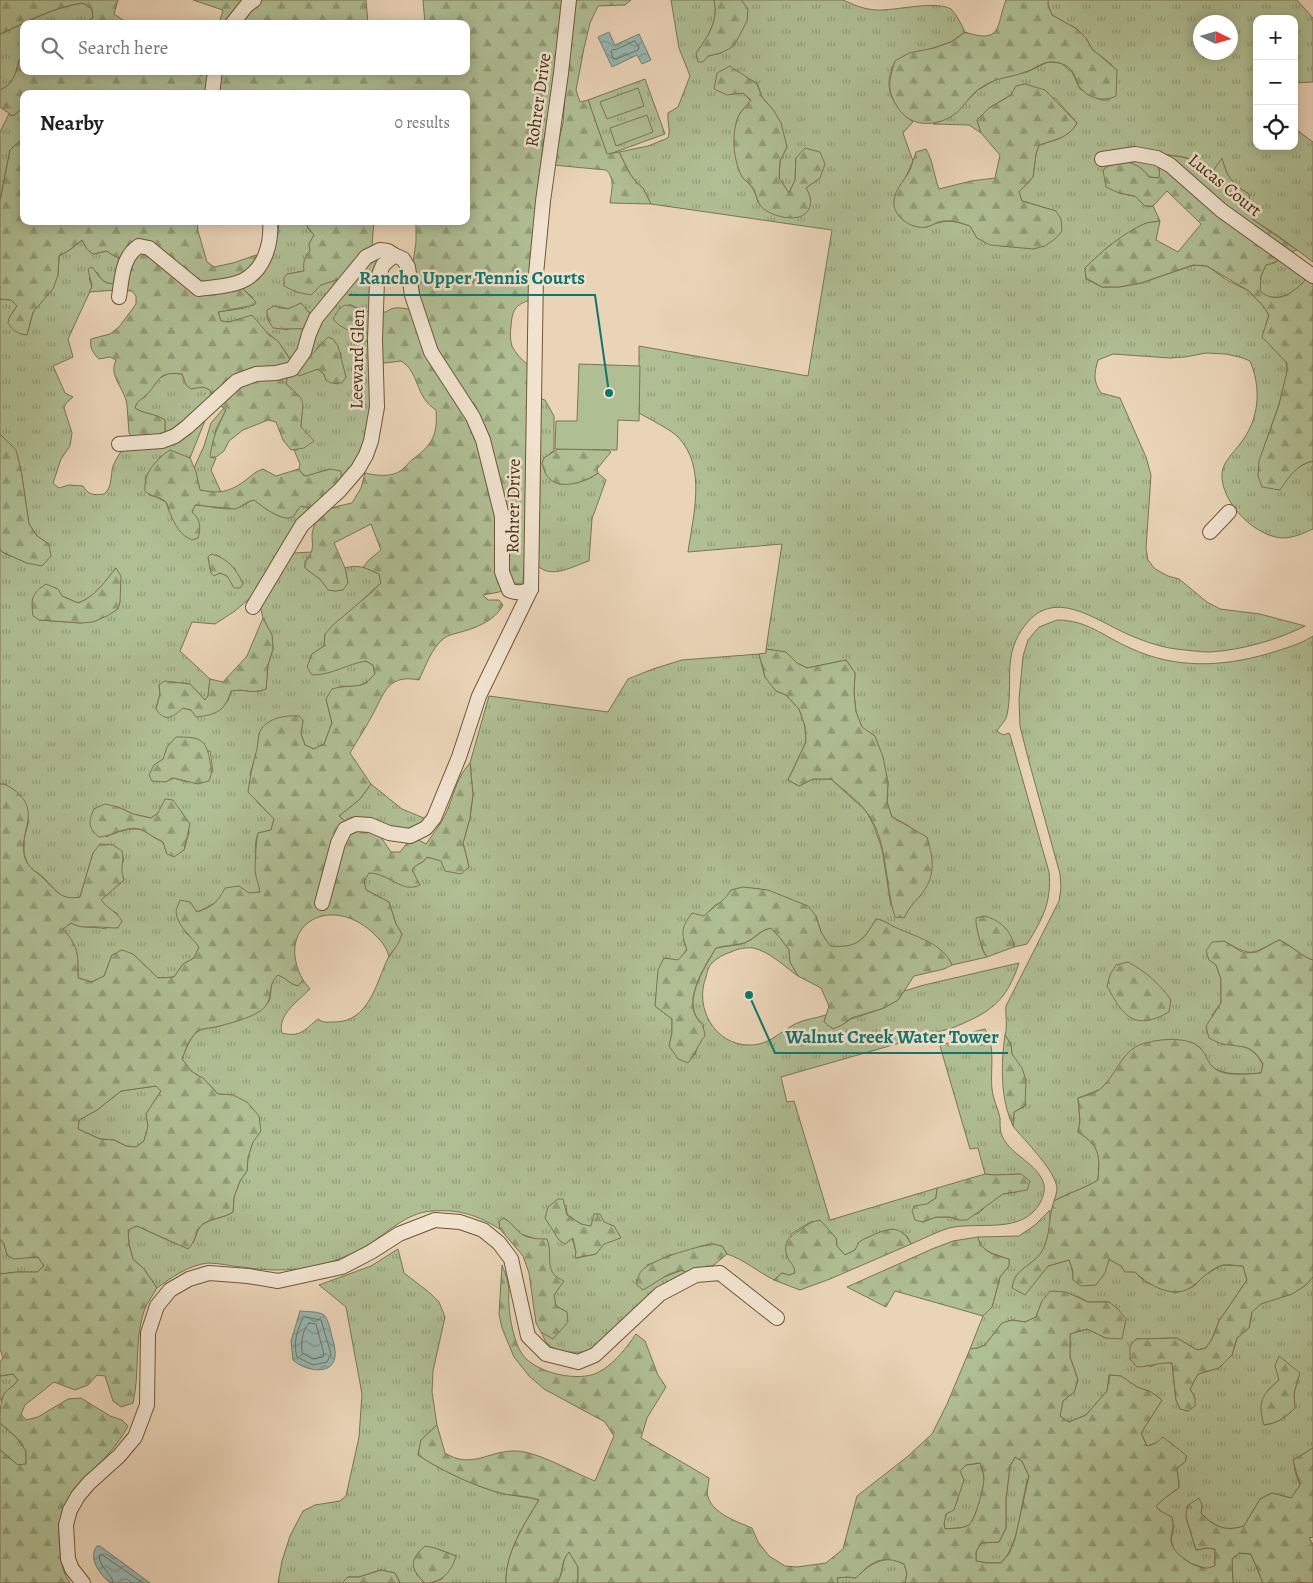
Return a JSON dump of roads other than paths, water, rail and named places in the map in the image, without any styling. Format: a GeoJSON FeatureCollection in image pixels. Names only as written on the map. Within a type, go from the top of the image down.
{"type":"FeatureCollection","features":[{"type":"Feature","properties":{"kind":"street"},"geometry":{"type":"LineString","coordinates":[[235,20],[247,5],[254,0]]}},
{"type":"Feature","properties":{"kind":"street","name":"Rohrer Drive"},"geometry":{"type":"LineString","coordinates":[[322,903],[338,843],[345,829],[356,824],[370,825],[390,833],[410,836],[426,828],[434,818],[459,757],[479,696],[531,589],[536,274],[543,202],[569,0]]}},
{"type":"Feature","properties":{"kind":"street"},"geometry":{"type":"LineString","coordinates":[[213,90],[214,75]]}},
{"type":"Feature","properties":{"kind":"street","name":"Lucas Court"},"geometry":{"type":"LineString","coordinates":[[1102,159],[1135,154],[1157,158],[1170,165],[1221,210],[1313,276]]}},
{"type":"Feature","properties":{"kind":"street"},"geometry":{"type":"LineString","coordinates":[[119,297],[123,270],[131,252],[139,246],[149,248],[199,289],[242,281],[258,269],[268,249],[270,225]]}},
{"type":"Feature","properties":{"kind":"street"},"geometry":{"type":"LineString","coordinates":[[119,444],[162,441],[174,436],[187,427],[237,381],[256,374],[276,373],[292,369],[304,352],[316,318],[366,257],[380,250],[388,251],[403,258],[408,267],[412,295],[431,352],[473,417],[483,440],[502,516],[502,572],[505,582],[509,590],[514,593],[531,589]]}},
{"type":"Feature","properties":{"kind":"street","name":"Leeward Glen"},"geometry":{"type":"LineString","coordinates":[[253,606],[302,525],[340,490],[358,469],[366,455],[377,406],[375,340],[377,280],[383,265],[394,255]]}},
{"type":"Feature","properties":{"kind":"street"},"geometry":{"type":"LineString","coordinates":[[1210,532],[1229,512]]}},
{"type":"Feature","properties":{"kind":"street"},"geometry":{"type":"LineString","coordinates":[[83,1583],[72,1569],[68,1559],[66,1531],[70,1510],[78,1496],[89,1483],[119,1456],[134,1437],[147,1405],[148,1333],[157,1306],[170,1290],[189,1279],[209,1273],[248,1276],[278,1281],[342,1267],[371,1252],[399,1234],[435,1220],[460,1222],[483,1230],[499,1243],[511,1259],[528,1336],[546,1354],[578,1362],[595,1355],[660,1294],[696,1275],[720,1273],[777,1318]]}},
{"type":"Feature","properties":{"kind":"water"},"geometry":{"type":"Polygon","coordinates":[[[609,32],[615,45],[639,34],[651,60],[642,64],[637,55],[612,67],[598,37],[609,32]]]}},
{"type":"Feature","properties":{"kind":"water"},"geometry":{"type":"Polygon","coordinates":[[[300,1311],[319,1313],[327,1319],[335,1351],[333,1363],[329,1367],[317,1370],[310,1369],[303,1367],[293,1360],[291,1341],[300,1311]]]}},
{"type":"Feature","properties":{"kind":"water"},"geometry":{"type":"Polygon","coordinates":[[[97,1546],[100,1546],[150,1583],[110,1583],[99,1571],[94,1561],[94,1551],[97,1546]]]}},
{"type":"Feature","properties":{"kind":"place","name":"Rancho Upper Tennis Courts"},"geometry":{"type":"Point","coordinates":[609,393]}},
{"type":"Feature","properties":{"kind":"place","name":"Walnut Creek Water Tower"},"geometry":{"type":"Point","coordinates":[749,995]}}]}
